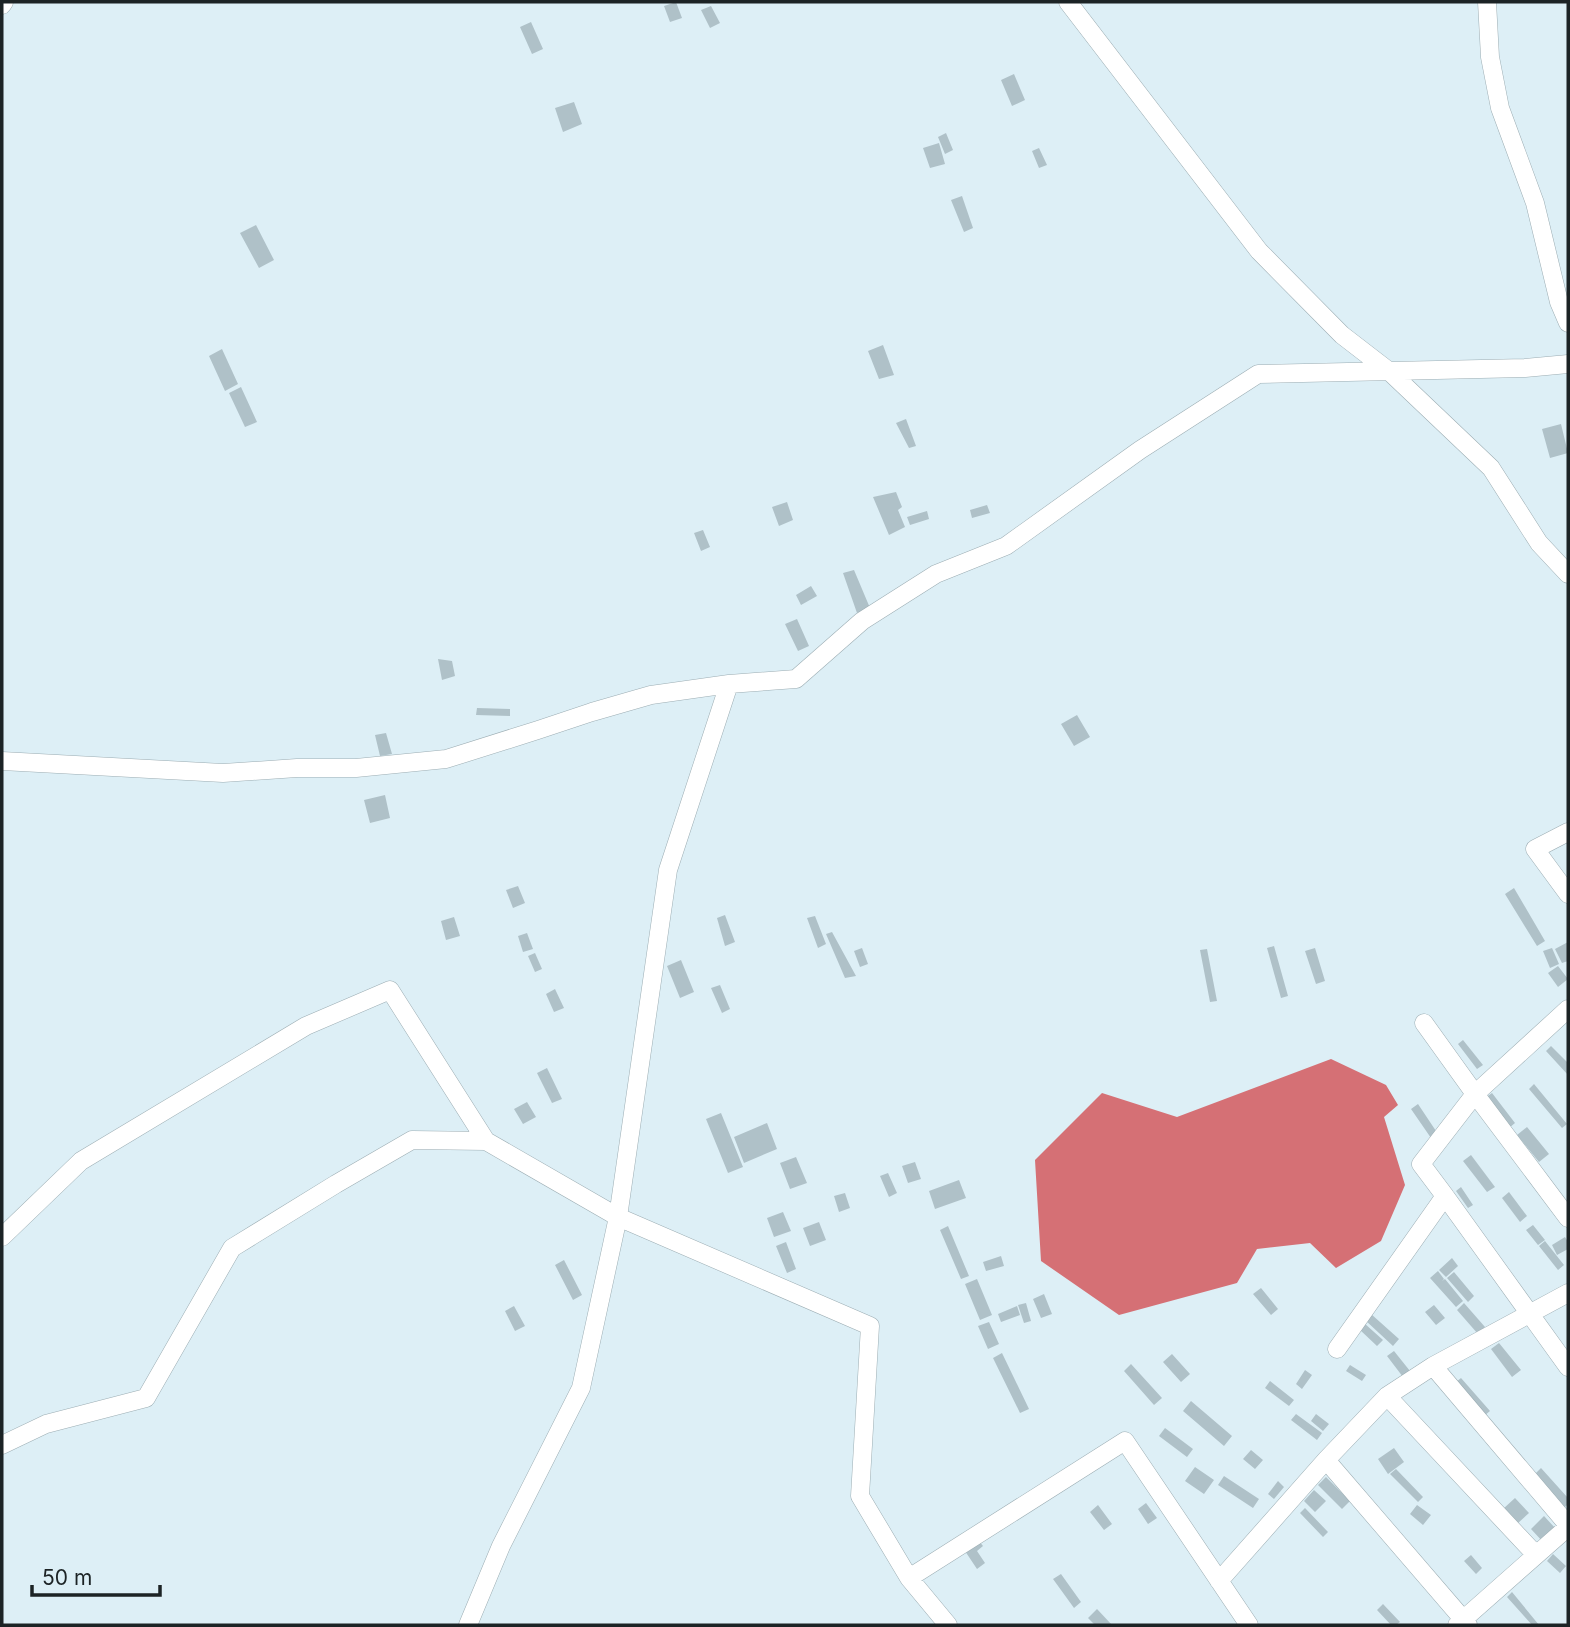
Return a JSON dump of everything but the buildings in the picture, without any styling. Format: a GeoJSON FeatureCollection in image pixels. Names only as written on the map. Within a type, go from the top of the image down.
{"type":"FeatureCollection","features":[{"type":"Feature","properties":{"kind":"street"},"geometry":{"type":"LineString","coordinates":[[1068,2],[1259,251],[1342,335],[1390,372],[1491,468],[1539,543],[1568,573]]}},
{"type":"Feature","properties":{"kind":"street"},"geometry":{"type":"LineString","coordinates":[[1487,2],[1490,57],[1500,108],[1535,203],[1559,302],[1568,323]]}},
{"type":"Feature","properties":{"kind":"street"},"geometry":{"type":"LineString","coordinates":[[2,761],[223,773],[369,767],[446,758],[651,695],[729,684],[796,679],[862,621],[936,574],[1006,546],[1140,450],[1258,374],[1525,368],[1568,364]]}},
{"type":"Feature","properties":{"kind":"street"},"geometry":{"type":"LineString","coordinates":[[468,1625],[501,1546],[581,1388],[618,1217],[668,870],[729,684]]}},
{"type":"Feature","properties":{"kind":"street"},"geometry":{"type":"LineString","coordinates":[[1568,832],[1535,849],[1568,894]]}},
{"type":"Feature","properties":{"kind":"street"},"geometry":{"type":"LineString","coordinates":[[2,1237],[81,1161],[306,1026],[390,990],[486,1141],[618,1217],[870,1326],[860,1496],[909,1578],[948,1625]]}},
{"type":"Feature","properties":{"kind":"street"},"geometry":{"type":"LineString","coordinates":[[1568,1009],[1475,1094],[1421,1164],[1568,1367]]}},
{"type":"Feature","properties":{"kind":"street"},"geometry":{"type":"LineString","coordinates":[[1424,1023],[1568,1218]]}},
{"type":"Feature","properties":{"kind":"street"},"geometry":{"type":"LineString","coordinates":[[2,1445],[46,1424],[146,1398],[232,1248],[412,1140],[486,1141]]}},
{"type":"Feature","properties":{"kind":"street"},"geometry":{"type":"LineString","coordinates":[[1338,1349],[1445,1196]]}},
{"type":"Feature","properties":{"kind":"street"},"geometry":{"type":"LineString","coordinates":[[1219,1581],[1387,1395],[1433,1366],[1568,1293]]}},
{"type":"Feature","properties":{"kind":"street"},"geometry":{"type":"LineString","coordinates":[[1326,1460],[1463,1623],[1568,1526],[1433,1366]]}},
{"type":"Feature","properties":{"kind":"street"},"geometry":{"type":"LineString","coordinates":[[1387,1395],[1536,1555]]}},
{"type":"Feature","properties":{"kind":"street"},"geometry":{"type":"LineString","coordinates":[[909,1578],[1125,1441],[1249,1625]]}},
{"type":"Feature","properties":{"kind":"shaded area"},"geometry":{"type":"Polygon","coordinates":[[[1331,1059],[1386,1085],[1398,1105],[1384,1117],[1405,1185],[1381,1241],[1336,1268],[1310,1243],[1257,1249],[1237,1283],[1119,1315],[1041,1261],[1035,1160],[1102,1093],[1177,1117],[1331,1059]]]}}]}
